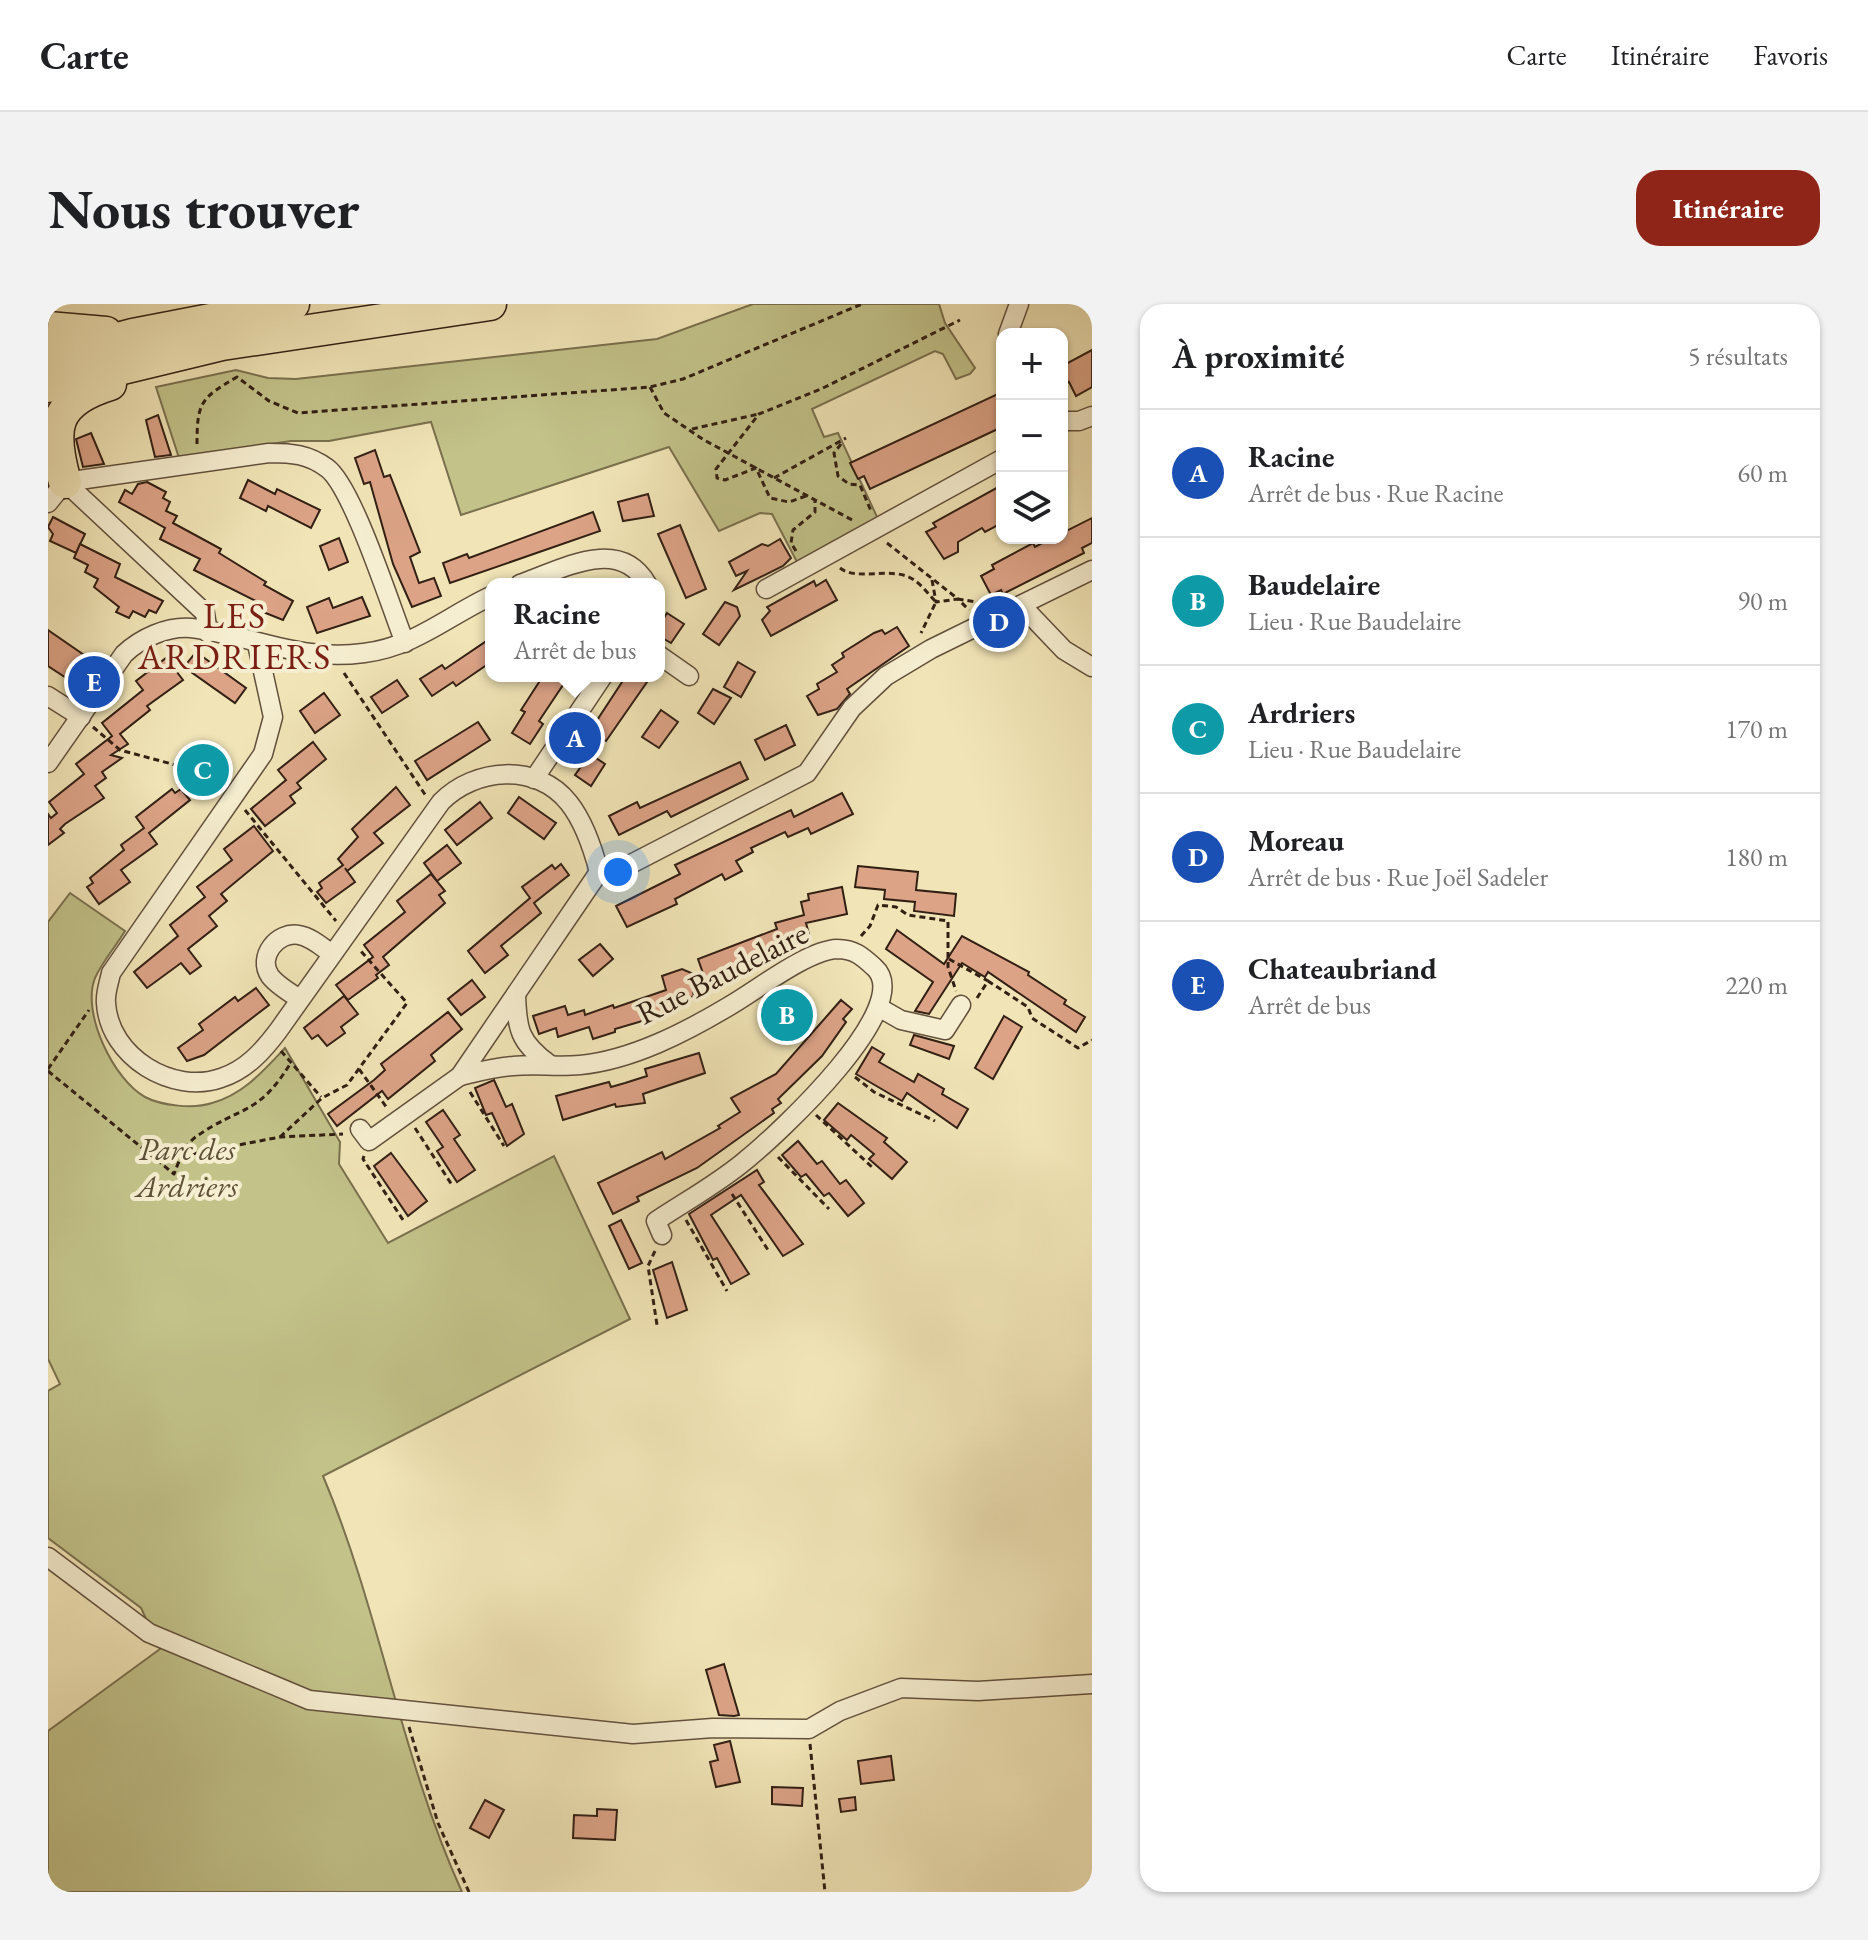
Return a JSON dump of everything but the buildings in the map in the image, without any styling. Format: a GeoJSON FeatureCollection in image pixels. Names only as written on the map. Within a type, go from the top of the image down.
{"type":"FeatureCollection","features":[{"type":"Feature","properties":{"kind":"highway"},"geometry":{"type":"LineString","coordinates":[[48,358],[133,335],[293,304]]}},
{"type":"Feature","properties":{"kind":"highway"},"geometry":{"type":"LineString","coordinates":[[48,386],[222,344],[490,304]]}},
{"type":"Feature","properties":{"kind":"highway"},"geometry":{"type":"LineString","coordinates":[[48,328],[133,335]]}},
{"type":"Feature","properties":{"kind":"highway"},"geometry":{"type":"LineString","coordinates":[[54,485],[57,424],[74,400],[108,385],[194,365],[222,344]]}},
{"type":"Feature","properties":{"kind":"street"},"geometry":{"type":"LineString","coordinates":[[1010,328],[1019,304]]}},
{"type":"Feature","properties":{"kind":"street"},"geometry":{"type":"LineString","coordinates":[[1068,421],[1092,416]]}},
{"type":"Feature","properties":{"kind":"street"},"geometry":{"type":"LineString","coordinates":[[54,485],[269,453],[303,454],[330,470],[346,492],[405,643]]}},
{"type":"Feature","properties":{"kind":"street"},"geometry":{"type":"LineString","coordinates":[[766,589],[996,462]]}},
{"type":"Feature","properties":{"kind":"street"},"geometry":{"type":"LineString","coordinates":[[54,485],[205,613],[208,633]]}},
{"type":"Feature","properties":{"kind":"street"},"geometry":{"type":"LineString","coordinates":[[540,578],[611,556],[633,566],[642,578]]}},
{"type":"Feature","properties":{"kind":"street"},"geometry":{"type":"LineString","coordinates":[[257,644],[273,717],[270,738],[252,772],[134,937],[109,982],[106,1004],[112,1025],[134,1056],[164,1078],[190,1083],[220,1079],[250,1062],[272,1038],[441,802],[471,779],[496,773],[534,779],[550,786],[568,801],[580,821],[599,872],[629,865],[807,773],[869,690],[931,649],[1092,570]]}},
{"type":"Feature","properties":{"kind":"street"},"geometry":{"type":"LineString","coordinates":[[48,763],[136,642],[180,629],[333,656],[392,648],[485,599]]}},
{"type":"Feature","properties":{"kind":"street"},"geometry":{"type":"LineString","coordinates":[[1021,605],[1064,650],[1092,667]]}},
{"type":"Feature","properties":{"kind":"street"},"geometry":{"type":"LineString","coordinates":[[665,659],[689,676]]}},
{"type":"Feature","properties":{"kind":"street"},"geometry":{"type":"LineString","coordinates":[[534,779],[599,682]]}},
{"type":"Feature","properties":{"kind":"street"},"geometry":{"type":"LineString","coordinates":[[48,696],[81,717]]}},
{"type":"Feature","properties":{"kind":"street","name":"Rue Baudelaire"},"geometry":{"type":"LineString","coordinates":[[365,1135],[402,1118],[460,1076],[599,872]]}},
{"type":"Feature","properties":{"kind":"street"},"geometry":{"type":"LineString","coordinates":[[300,999],[271,979],[265,967],[269,948],[287,935],[296,934],[332,954]]}},
{"type":"Feature","properties":{"kind":"street","name":"Rue Baudelaire"},"geometry":{"type":"LineString","coordinates":[[460,1076],[511,1066],[580,1065],[634,1052],[721,1011],[816,954],[835,949],[856,952],[880,972],[883,987],[880,1008]]}},
{"type":"Feature","properties":{"kind":"street"},"geometry":{"type":"LineString","coordinates":[[516,994],[517,1027],[531,1051],[549,1064]]}},
{"type":"Feature","properties":{"kind":"street"},"geometry":{"type":"LineString","coordinates":[[662,1235],[656,1221],[721,1177],[764,1143],[804,1105],[840,1064],[880,1008],[901,1020],[945,1030],[961,1005]]}},
{"type":"Feature","properties":{"kind":"street"},"geometry":{"type":"LineString","coordinates":[[48,1557],[149,1633],[309,1700],[633,1734],[713,1728],[809,1729],[840,1711],[901,1688],[978,1691],[1092,1684]]}},
{"type":"Feature","properties":{"kind":"path"},"geometry":{"type":"LineString","coordinates":[[197,463],[197,412],[203,400],[237,377],[269,401],[298,413],[650,387],[683,379],[862,304]]}},
{"type":"Feature","properties":{"kind":"path"},"geometry":{"type":"LineString","coordinates":[[690,430],[759,414],[821,389],[960,320]]}},
{"type":"Feature","properties":{"kind":"path"},"geometry":{"type":"LineString","coordinates":[[650,387],[664,413],[806,496],[875,529],[932,579],[991,620]]}},
{"type":"Feature","properties":{"kind":"path"},"geometry":{"type":"LineString","coordinates":[[756,468],[725,480],[717,478],[716,469],[759,414]]}},
{"type":"Feature","properties":{"kind":"path"},"geometry":{"type":"LineString","coordinates":[[846,438],[834,453],[838,476],[849,484],[860,485],[875,529]]}},
{"type":"Feature","properties":{"kind":"path"},"geometry":{"type":"LineString","coordinates":[[774,478],[841,444]]}},
{"type":"Feature","properties":{"kind":"path"},"geometry":{"type":"LineString","coordinates":[[756,468],[770,498],[789,502],[806,496]]}},
{"type":"Feature","properties":{"kind":"path"},"geometry":{"type":"LineString","coordinates":[[806,567],[791,543],[793,530],[815,512],[815,500]]}},
{"type":"Feature","properties":{"kind":"path"},"geometry":{"type":"LineString","coordinates":[[824,557],[845,572],[885,572],[913,578],[936,602]]}},
{"type":"Feature","properties":{"kind":"path"},"geometry":{"type":"LineString","coordinates":[[931,649],[920,631],[936,602],[932,579]]}},
{"type":"Feature","properties":{"kind":"path"},"geometry":{"type":"LineString","coordinates":[[936,602],[979,600],[991,620]]}},
{"type":"Feature","properties":{"kind":"path"},"geometry":{"type":"LineString","coordinates":[[333,656],[425,795],[441,802]]}},
{"type":"Feature","properties":{"kind":"path"},"geometry":{"type":"LineString","coordinates":[[81,717],[120,750],[183,767],[233,799],[252,816],[407,1003],[347,1085],[322,1098],[280,1137]]}},
{"type":"Feature","properties":{"kind":"path"},"geometry":{"type":"LineString","coordinates":[[848,951],[870,926],[878,905],[896,907],[908,915],[948,921],[948,958],[961,1005],[970,1007],[988,981]]}},
{"type":"Feature","properties":{"kind":"path"},"geometry":{"type":"LineString","coordinates":[[948,958],[1028,1007],[1032,1018],[1081,1049],[1092,1040]]}},
{"type":"Feature","properties":{"kind":"path"},"geometry":{"type":"LineString","coordinates":[[109,982],[48,1070],[174,1174],[181,1156],[194,1137],[245,1113],[274,1090],[290,1064]]}},
{"type":"Feature","properties":{"kind":"path"},"geometry":{"type":"LineString","coordinates":[[272,1038],[290,1064],[322,1098]]}},
{"type":"Feature","properties":{"kind":"path"},"geometry":{"type":"LineString","coordinates":[[840,1064],[874,1092],[935,1121]]}},
{"type":"Feature","properties":{"kind":"path"},"geometry":{"type":"LineString","coordinates":[[359,1069],[402,1118],[452,1185]]}},
{"type":"Feature","properties":{"kind":"path"},"geometry":{"type":"LineString","coordinates":[[460,1076],[504,1146]]}},
{"type":"Feature","properties":{"kind":"path"},"geometry":{"type":"LineString","coordinates":[[804,1105],[873,1168]]}},
{"type":"Feature","properties":{"kind":"path"},"geometry":{"type":"LineString","coordinates":[[181,1156],[280,1137],[365,1135],[363,1159],[403,1220]]}},
{"type":"Feature","properties":{"kind":"path"},"geometry":{"type":"LineString","coordinates":[[764,1143],[829,1209]]}},
{"type":"Feature","properties":{"kind":"path"},"geometry":{"type":"LineString","coordinates":[[721,1177],[768,1250]]}},
{"type":"Feature","properties":{"kind":"path"},"geometry":{"type":"LineString","coordinates":[[678,1206],[727,1291]]}},
{"type":"Feature","properties":{"kind":"path"},"geometry":{"type":"LineString","coordinates":[[657,1325],[648,1266],[662,1235]]}},
{"type":"Feature","properties":{"kind":"path"},"geometry":{"type":"LineString","coordinates":[[405,1711],[438,1823],[469,1892]]}},
{"type":"Feature","properties":{"kind":"path"},"geometry":{"type":"LineString","coordinates":[[809,1729],[825,1892]]}},
{"type":"Feature","properties":{"kind":"green space"},"geometry":{"type":"Polygon","coordinates":[[[753,304],[939,304],[945,323],[975,368],[970,374],[956,379],[943,354],[935,351],[812,409],[824,437],[838,433],[878,519],[797,562],[772,514],[760,513],[719,531],[669,447],[461,515],[431,422],[329,441],[291,441],[179,458],[156,387],[236,370],[268,378],[296,379],[657,339],[753,304]]]}},
{"type":"Feature","properties":{"kind":"green space","name":"Parc des Ardriers"},"geometry":{"type":"Polygon","coordinates":[[[70,893],[125,931],[101,966],[92,992],[96,1027],[103,1044],[133,1088],[145,1097],[169,1104],[196,1106],[212,1103],[243,1088],[285,1048],[340,1142],[339,1164],[388,1243],[554,1156],[630,1319],[323,1476],[360,1579],[423,1789],[462,1892],[48,1892],[48,1731],[160,1649],[141,1608],[48,1538],[48,1391],[60,1384],[48,1359],[48,922],[70,893]]]}},
{"type":"Feature","properties":{"kind":"place","name":"Moreau"},"geometry":{"type":"Point","coordinates":[999,622]}},
{"type":"Feature","properties":{"kind":"place","name":"Chateaubriand"},"geometry":{"type":"Point","coordinates":[94,682]}},
{"type":"Feature","properties":{"kind":"place","name":"Racine"},"geometry":{"type":"Point","coordinates":[575,738]}},
{"type":"Feature","properties":{"kind":"place","name":"Ardriers"},"geometry":{"type":"Point","coordinates":[203,770]}},
{"type":"Feature","properties":{"kind":"place","name":"Baudelaire"},"geometry":{"type":"Point","coordinates":[787,1015]}},
{"type":"Feature","properties":{"kind":"district","name":"LES ARDRIERS"},"geometry":{"type":"Point","coordinates":[235,636]}}]}
